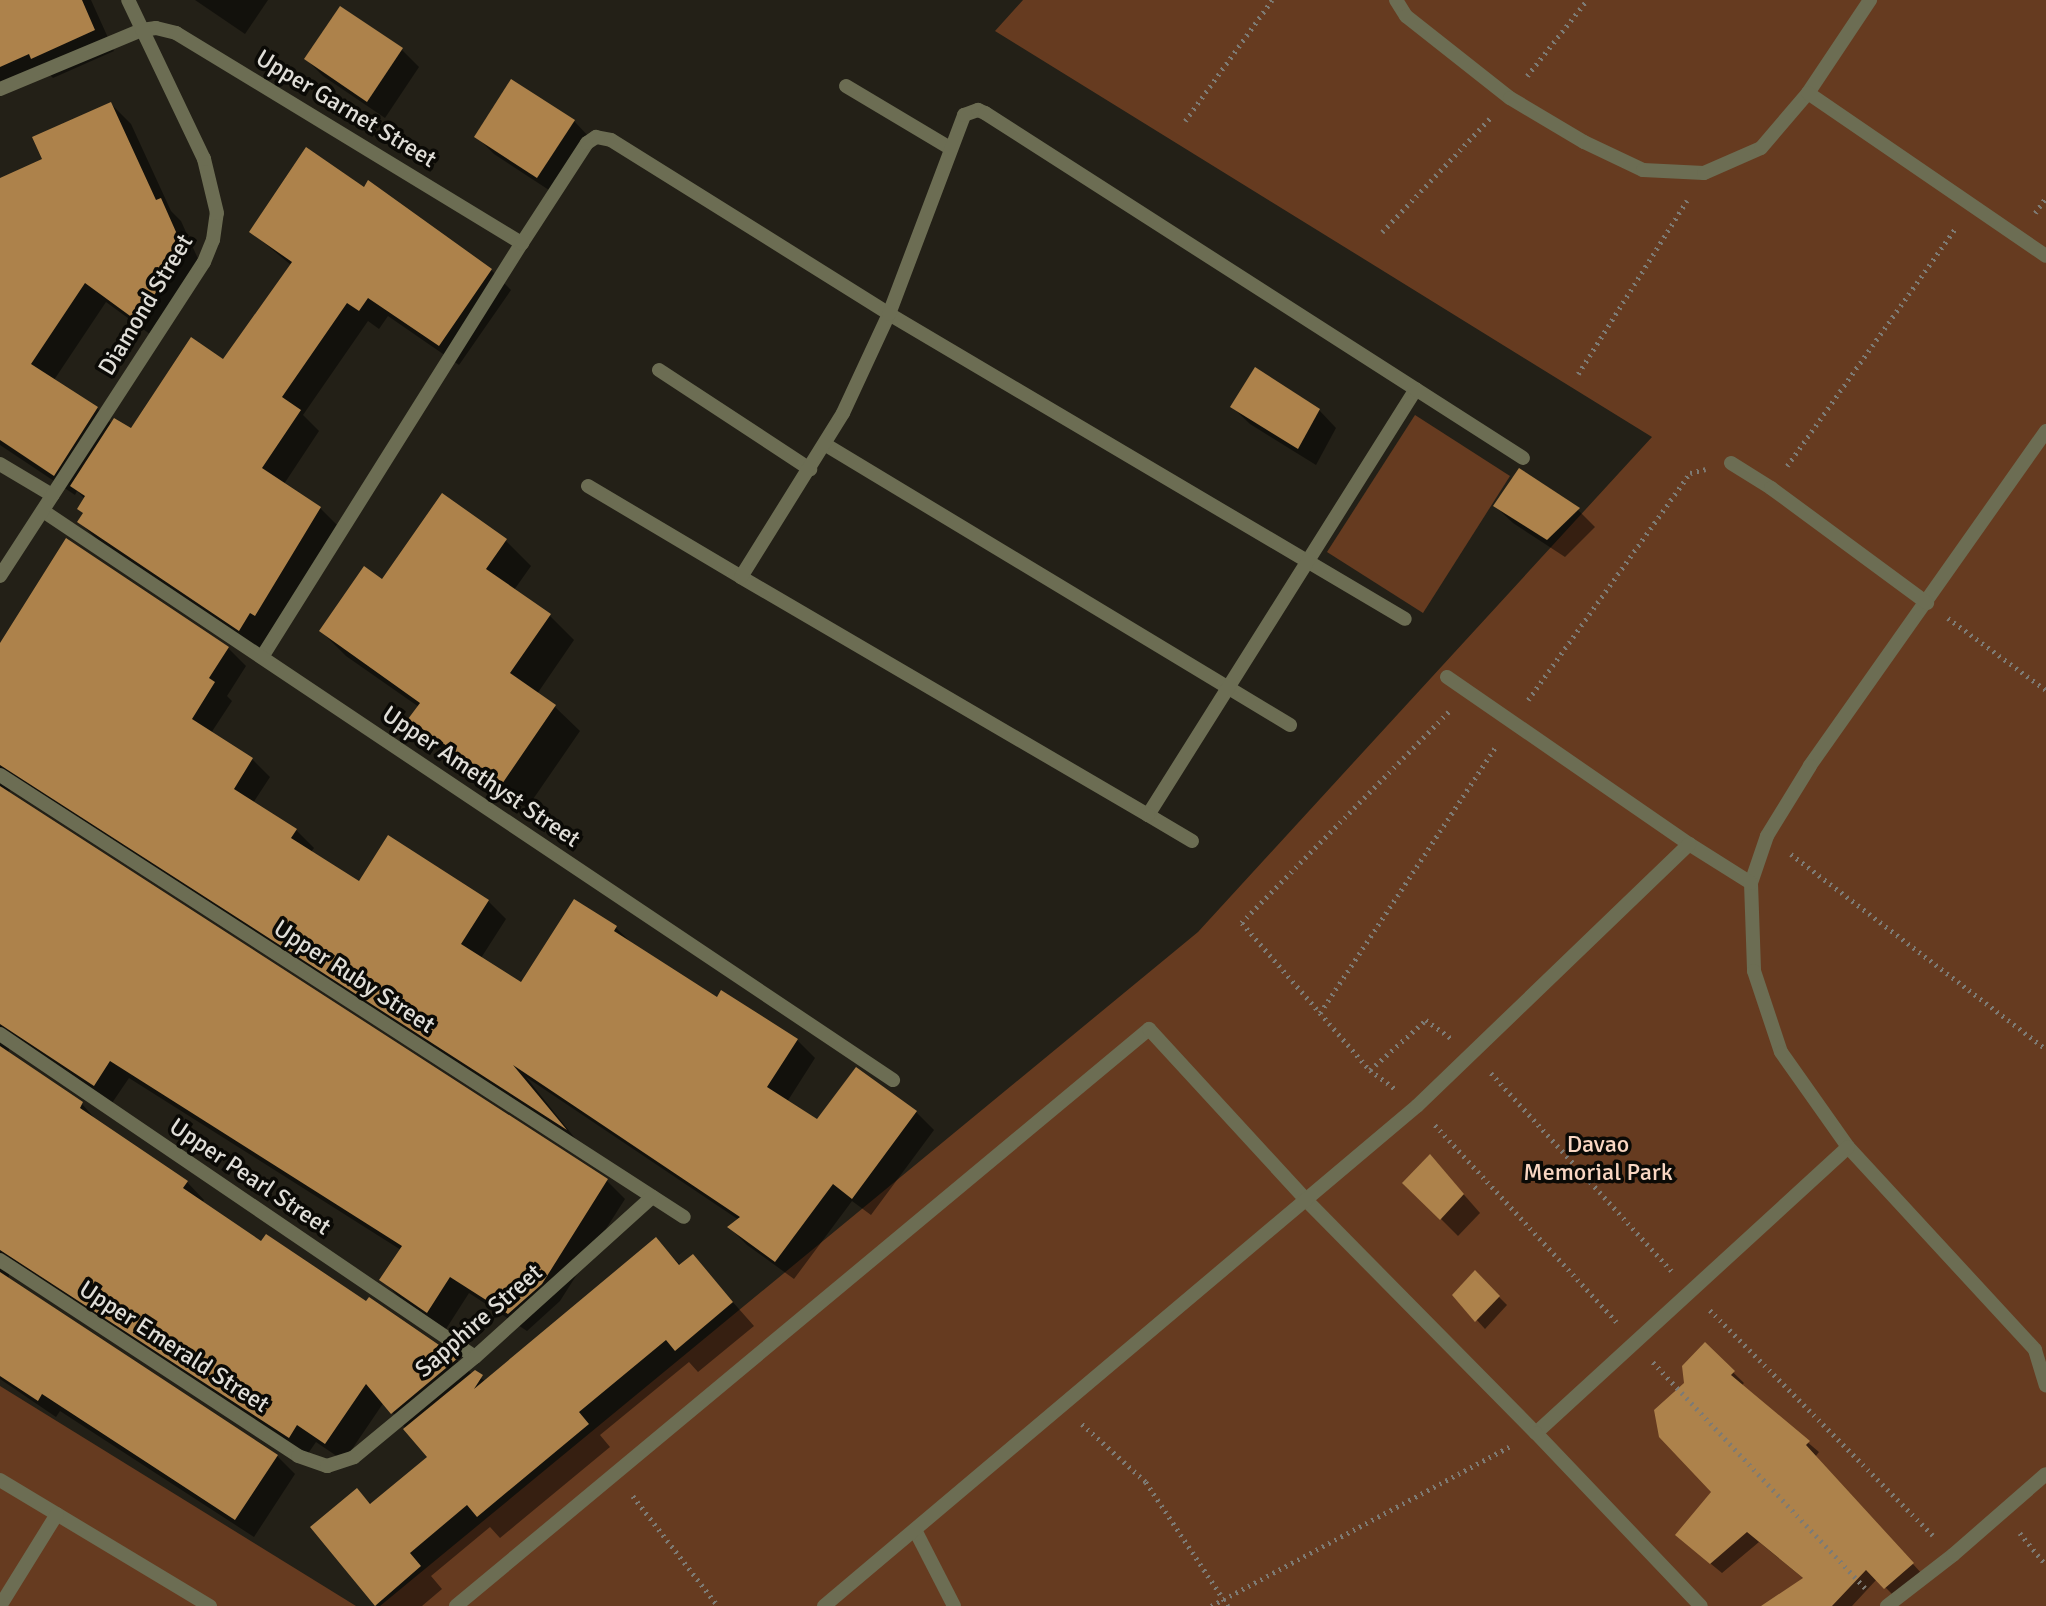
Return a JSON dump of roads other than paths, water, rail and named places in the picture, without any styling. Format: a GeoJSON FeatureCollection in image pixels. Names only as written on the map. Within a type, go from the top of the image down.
{"type":"FeatureCollection","features":[{"type":"Feature","properties":{"kind":"street","name":"Diamond Street"},"geometry":{"type":"LineString","coordinates":[[0,576],[204,262],[213,240],[217,213],[207,169],[128,0]]}},
{"type":"Feature","properties":{"kind":"street"},"geometry":{"type":"LineString","coordinates":[[1396,0],[1406,16],[1510,98],[1584,142],[1643,170],[1704,173],[1761,148],[1808,93],[1870,0]]}},
{"type":"Feature","properties":{"kind":"street","name":"Upper Garnet Street"},"geometry":{"type":"LineString","coordinates":[[142,30],[156,28],[176,33],[522,243]]}},
{"type":"Feature","properties":{"kind":"street"},"geometry":{"type":"LineString","coordinates":[[0,89],[142,30]]}},
{"type":"Feature","properties":{"kind":"street"},"geometry":{"type":"LineString","coordinates":[[846,86],[950,148]]}},
{"type":"Feature","properties":{"kind":"street"},"geometry":{"type":"LineString","coordinates":[[1808,93],[1970,207],[2046,256]]}},
{"type":"Feature","properties":{"kind":"street"},"geometry":{"type":"LineString","coordinates":[[741,576],[826,445],[889,314],[964,115],[978,110],[1523,458]]}},
{"type":"Feature","properties":{"kind":"street"},"geometry":{"type":"LineString","coordinates":[[262,657],[522,243],[587,143],[596,138],[611,140],[889,314],[1405,619]]}},
{"type":"Feature","properties":{"kind":"street"},"geometry":{"type":"LineString","coordinates":[[659,370],[810,469]]}},
{"type":"Feature","properties":{"kind":"street"},"geometry":{"type":"LineString","coordinates":[[1148,816],[1416,388]]}},
{"type":"Feature","properties":{"kind":"street"},"geometry":{"type":"LineString","coordinates":[[2046,431],[1810,766],[1767,836],[1751,883],[1754,971],[1781,1052],[1848,1147],[2040,1352],[2046,1385]]}},
{"type":"Feature","properties":{"kind":"street"},"geometry":{"type":"LineString","coordinates":[[826,445],[1290,726]]}},
{"type":"Feature","properties":{"kind":"street"},"geometry":{"type":"LineString","coordinates":[[1731,463],[1771,488],[1927,603]]}},
{"type":"Feature","properties":{"kind":"street"},"geometry":{"type":"LineString","coordinates":[[0,464],[52,495]]}},
{"type":"Feature","properties":{"kind":"street"},"geometry":{"type":"LineString","coordinates":[[588,486],[1192,841]]}},
{"type":"Feature","properties":{"kind":"street","name":"Upper Amethyst Street"},"geometry":{"type":"LineString","coordinates":[[43,511],[893,1080]]}},
{"type":"Feature","properties":{"kind":"street"},"geometry":{"type":"LineString","coordinates":[[1447,677],[1689,844],[1751,883]]}},
{"type":"Feature","properties":{"kind":"street","name":"Upper Ruby Street"},"geometry":{"type":"LineString","coordinates":[[0,775],[684,1217]]}},
{"type":"Feature","properties":{"kind":"street"},"geometry":{"type":"LineString","coordinates":[[824,1606],[1060,1405],[1307,1202],[1417,1106],[1689,844]]}},
{"type":"Feature","properties":{"kind":"street"},"geometry":{"type":"LineString","coordinates":[[456,1606],[1149,1029],[1307,1202],[1536,1433],[1701,1606]]}},
{"type":"Feature","properties":{"kind":"street","name":"Upper Pearl Street"},"geometry":{"type":"LineString","coordinates":[[0,1034],[475,1357]]}},
{"type":"Feature","properties":{"kind":"street"},"geometry":{"type":"LineString","coordinates":[[1536,1433],[1848,1147]]}},
{"type":"Feature","properties":{"kind":"street","name":"Sapphire Street"},"geometry":{"type":"LineString","coordinates":[[327,1466],[354,1457],[475,1357],[652,1196]]}},
{"type":"Feature","properties":{"kind":"street","name":"Upper Emerald Street"},"geometry":{"type":"LineString","coordinates":[[0,1260],[298,1456],[327,1466]]}},
{"type":"Feature","properties":{"kind":"street"},"geometry":{"type":"LineString","coordinates":[[1887,1606],[1953,1555],[2046,1474]]}},
{"type":"Feature","properties":{"kind":"street"},"geometry":{"type":"LineString","coordinates":[[0,1480],[210,1606]]}},
{"type":"Feature","properties":{"kind":"street"},"geometry":{"type":"LineString","coordinates":[[0,1605],[57,1514]]}},
{"type":"Feature","properties":{"kind":"street"},"geometry":{"type":"LineString","coordinates":[[915,1530],[954,1606]]}},
{"type":"Feature","properties":{"kind":"park label","name":"Davao Memorial Park"},"geometry":{"type":"Point","coordinates":[1598,1159]}}]}
